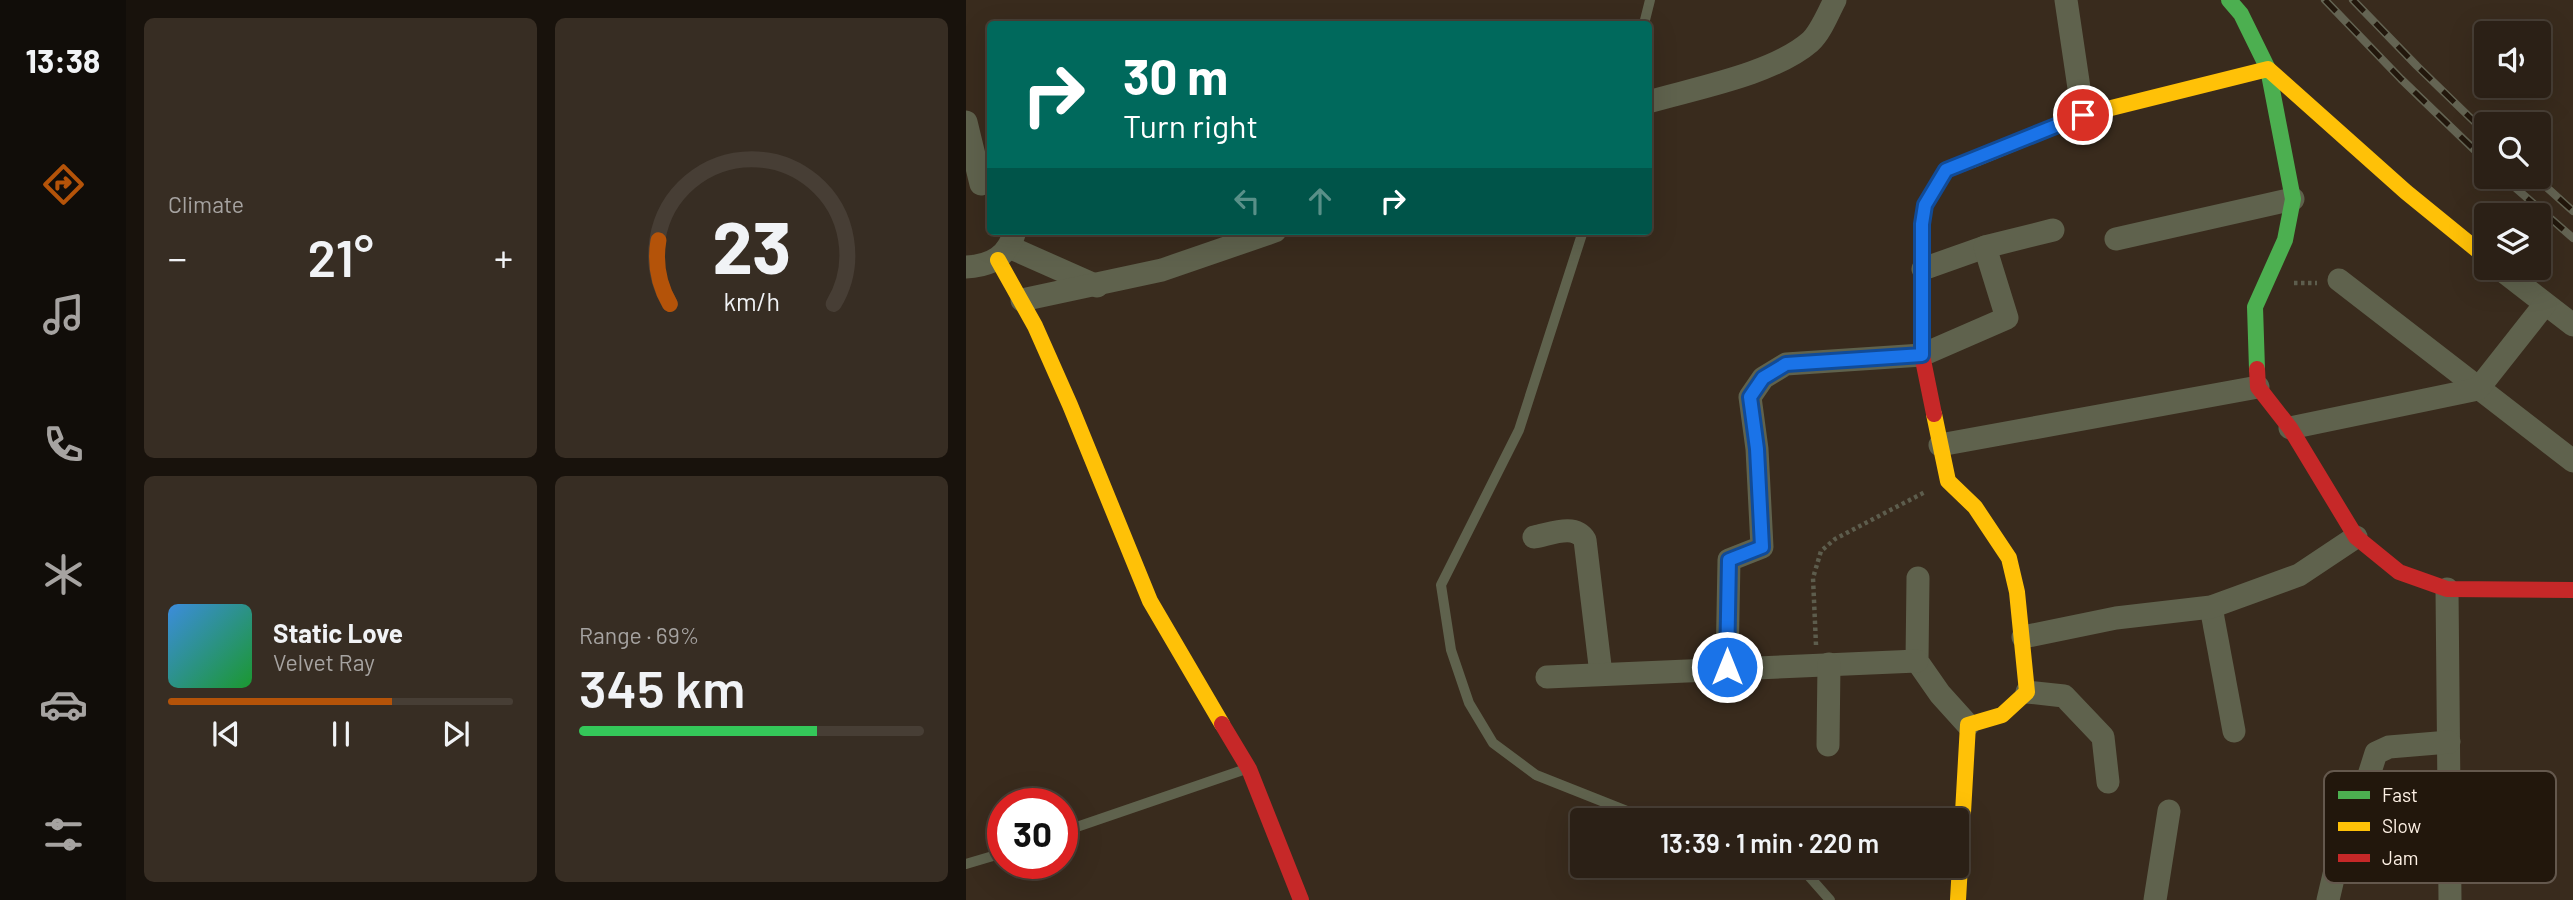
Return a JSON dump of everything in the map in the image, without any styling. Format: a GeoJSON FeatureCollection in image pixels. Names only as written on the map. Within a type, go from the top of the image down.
{"type":"FeatureCollection","features":[{"type":"Feature","properties":{"kind":"street"},"geometry":{"type":"LineString","coordinates":[[1652,101],[1768,66],[1792,54],[1812,40],[1835,0]]}},
{"type":"Feature","properties":{"kind":"street"},"geometry":{"type":"LineString","coordinates":[[2066,0],[2083,115]]}},
{"type":"Feature","properties":{"kind":"street"},"geometry":{"type":"LineString","coordinates":[[2229,0],[2241,14],[2268,69],[2293,199],[2285,240],[2255,307],[2258,387],[2290,428],[2356,537],[2399,572],[2447,589],[2573,590]]}},
{"type":"Feature","properties":{"kind":"street"},"geometry":{"type":"LineString","coordinates":[[2027,692],[2023,637],[2010,558],[1975,507],[1948,481],[1940,445],[1922,355],[1922,224],[1925,205],[1946,170],[2083,115],[2268,69]]}},
{"type":"Feature","properties":{"kind":"street"},"geometry":{"type":"LineString","coordinates":[[2268,69],[2406,192],[2474,247]]}},
{"type":"Feature","properties":{"kind":"street"},"geometry":{"type":"LineString","coordinates":[[966,122],[979,185]]}},
{"type":"Feature","properties":{"kind":"street"},"geometry":{"type":"LineString","coordinates":[[2116,239],[2293,199]]}},
{"type":"Feature","properties":{"kind":"street"},"geometry":{"type":"LineString","coordinates":[[1923,269],[1986,247],[2053,230]]}},
{"type":"Feature","properties":{"kind":"street"},"geometry":{"type":"LineString","coordinates":[[1022,300],[1162,270],[1263,235]]}},
{"type":"Feature","properties":{"kind":"street"},"geometry":{"type":"LineString","coordinates":[[1007,246],[1097,286]]}},
{"type":"Feature","properties":{"kind":"street"},"geometry":{"type":"LineString","coordinates":[[966,267],[983,266],[1007,246]]}},
{"type":"Feature","properties":{"kind":"street"},"geometry":{"type":"LineString","coordinates":[[1007,246],[1022,300],[1070,405],[1150,601],[1249,769],[1301,900]]}},
{"type":"Feature","properties":{"kind":"street"},"geometry":{"type":"LineString","coordinates":[[1727,667],[1729,560],[1762,547],[1757,449],[1750,397],[1763,378],[1786,364],[1922,355],[2007,318],[1986,247]]}},
{"type":"Feature","properties":{"kind":"street"},"geometry":{"type":"LineString","coordinates":[[2339,280],[2573,461]]}},
{"type":"Feature","properties":{"kind":"street"},"geometry":{"type":"LineString","coordinates":[[2514,280],[2573,325]]}},
{"type":"Feature","properties":{"kind":"street"},"geometry":{"type":"LineString","coordinates":[[2290,428],[2478,389],[2545,304]]}},
{"type":"Feature","properties":{"kind":"street"},"geometry":{"type":"LineString","coordinates":[[1940,445],[2258,387]]}},
{"type":"Feature","properties":{"kind":"street"},"geometry":{"type":"LineString","coordinates":[[1534,537],[1574,530],[1585,540],[1601,674]]}},
{"type":"Feature","properties":{"kind":"street"},"geometry":{"type":"LineString","coordinates":[[2023,637],[2116,618],[2211,607],[2300,575],[2356,537]]}},
{"type":"Feature","properties":{"kind":"street"},"geometry":{"type":"LineString","coordinates":[[1918,578],[1917,661],[1940,694],[1968,725],[1958,900]]}},
{"type":"Feature","properties":{"kind":"street"},"geometry":{"type":"LineString","coordinates":[[2447,589],[2449,771]]}},
{"type":"Feature","properties":{"kind":"street"},"geometry":{"type":"LineString","coordinates":[[2211,607],[2234,731]]}},
{"type":"Feature","properties":{"kind":"street"},"geometry":{"type":"LineString","coordinates":[[1547,677],[1727,667],[1917,661]]}},
{"type":"Feature","properties":{"kind":"street"},"geometry":{"type":"LineString","coordinates":[[1823,664],[1828,745]]}},
{"type":"Feature","properties":{"kind":"street"},"geometry":{"type":"LineString","coordinates":[[1968,725],[2001,715],[2027,692],[2064,696],[2103,737],[2108,782]]}},
{"type":"Feature","properties":{"kind":"street"},"geometry":{"type":"LineString","coordinates":[[2370,771],[2376,753],[2389,747],[2449,742]]}},
{"type":"Feature","properties":{"kind":"street"},"geometry":{"type":"LineString","coordinates":[[2155,900],[2169,811]]}},
{"type":"Feature","properties":{"kind":"lane"},"geometry":{"type":"LineString","coordinates":[[1645,21],[1650,0]]}},
{"type":"Feature","properties":{"kind":"lane"},"geometry":{"type":"LineString","coordinates":[[1582,235],[1519,430],[1441,586],[1454,660],[1469,703],[1493,743],[1536,775],[1619,808]]}},
{"type":"Feature","properties":{"kind":"lane"},"geometry":{"type":"LineString","coordinates":[[1078,827],[1249,769]]}},
{"type":"Feature","properties":{"kind":"lane"},"geometry":{"type":"LineString","coordinates":[[966,865],[987,858]]}},
{"type":"Feature","properties":{"kind":"lane"},"geometry":{"type":"LineString","coordinates":[[1811,878],[1830,900]]}},
{"type":"Feature","properties":{"kind":"path"},"geometry":{"type":"LineString","coordinates":[[1823,664],[1813,578],[1821,551],[1835,539],[1948,481]]}},
{"type":"Feature","properties":{"kind":"railway"},"geometry":{"type":"LineString","coordinates":[[2325,0],[2474,149]]}},
{"type":"Feature","properties":{"kind":"railway"},"geometry":{"type":"LineString","coordinates":[[2353,0],[2474,121]]}},
{"type":"Feature","properties":{"kind":"railway"},"geometry":{"type":"LineString","coordinates":[[2517,189],[2573,238]]}},
{"type":"Feature","properties":{"kind":"railway"},"geometry":{"type":"LineString","coordinates":[[2548,189],[2573,211]]}},
{"type":"Feature","properties":{"kind":"traffic: fast"},"geometry":{"type":"LineString","coordinates":[[2229,0],[2241,14],[2268,69],[2293,199],[2285,240],[2255,307],[2257,369]]}},
{"type":"Feature","properties":{"kind":"traffic: slow"},"geometry":{"type":"LineString","coordinates":[[1972,160],[2083,115],[2268,69],[2406,192],[2474,247]]}},
{"type":"Feature","properties":{"kind":"traffic: slow"},"geometry":{"type":"LineString","coordinates":[[998,260],[1035,326],[1150,601],[1222,724]]}},
{"type":"Feature","properties":{"kind":"traffic: slow"},"geometry":{"type":"LineString","coordinates":[[1934,414],[1948,481],[1975,507],[2009,558],[2017,592],[2027,692],[2002,715],[1968,725],[1958,900]]}},
{"type":"Feature","properties":{"kind":"traffic: jam"},"geometry":{"type":"LineString","coordinates":[[1934,414],[1922,355],[1922,224],[1925,205],[1946,170],[1972,160]]}},
{"type":"Feature","properties":{"kind":"traffic: jam"},"geometry":{"type":"LineString","coordinates":[[2257,369],[2258,387],[2290,428],[2356,537],[2399,572],[2447,589],[2573,590]]}},
{"type":"Feature","properties":{"kind":"traffic: jam"},"geometry":{"type":"LineString","coordinates":[[1222,724],[1249,769],[1301,900]]}},
{"type":"Feature","properties":{"kind":"route"},"geometry":{"type":"LineString","coordinates":[[1727,667],[1729,560],[1762,547],[1757,449],[1750,397],[1763,378],[1786,364],[1922,355],[1922,224],[1925,205],[1946,170],[2083,115]]}}]}
